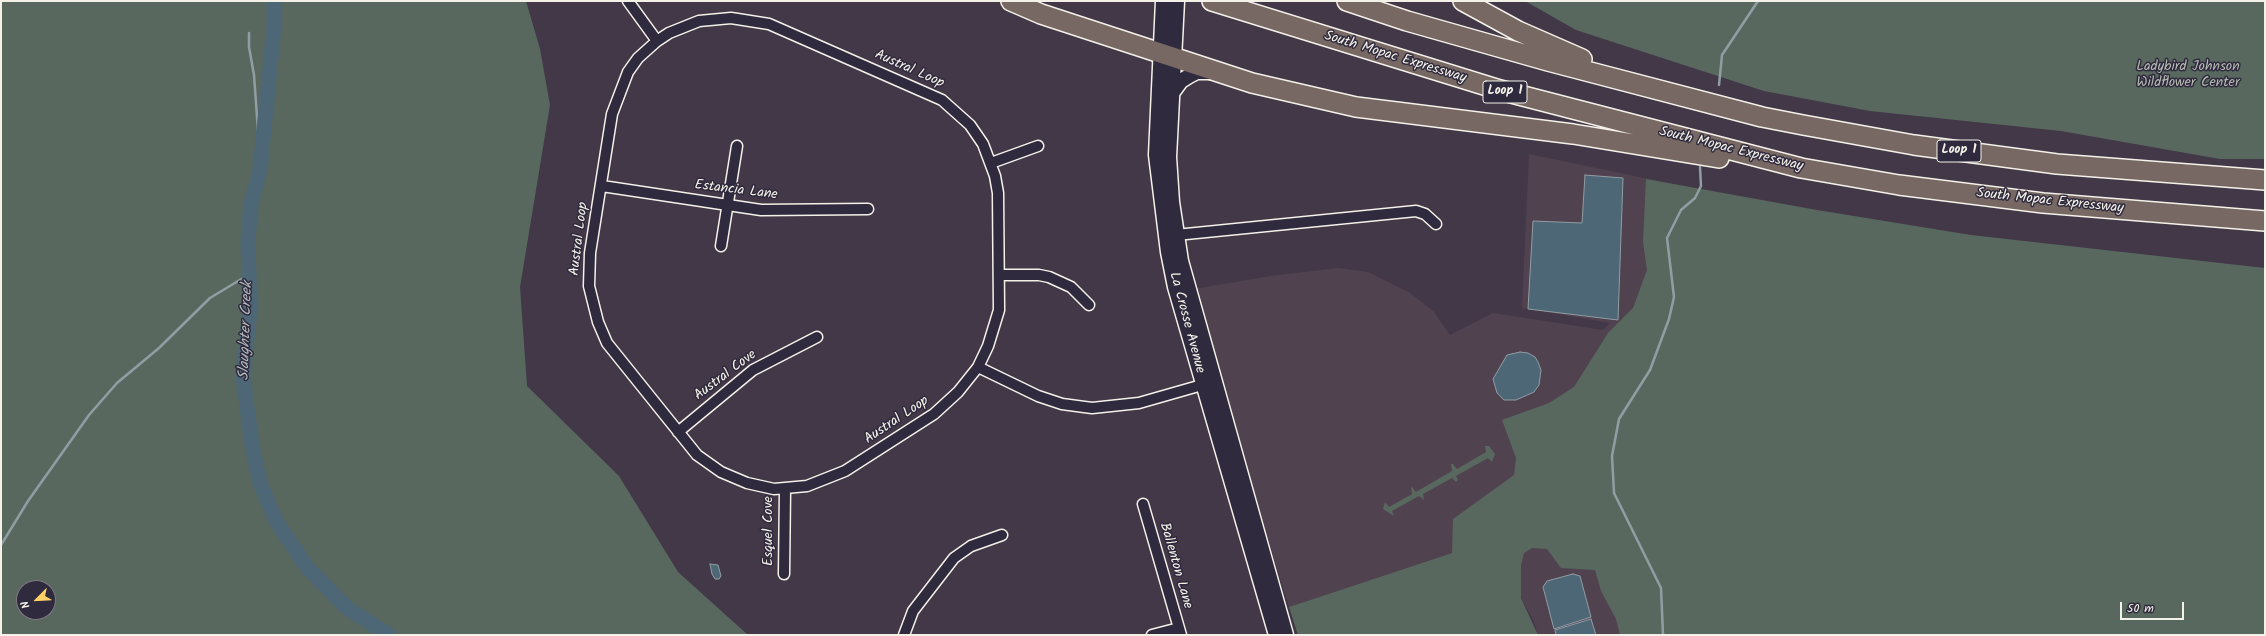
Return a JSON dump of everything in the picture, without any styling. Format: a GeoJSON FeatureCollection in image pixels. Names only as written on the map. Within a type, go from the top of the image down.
{"type":"FeatureCollection","features":[{"type":"Feature","properties":{"kind":"highway"},"geometry":{"type":"LineString","coordinates":[[1011,1],[1041,14],[1252,83],[1356,107],[1573,134],[1745,162],[1801,168]]}},
{"type":"Feature","properties":{"kind":"highway","name":"South Mopac Expressway"},"geometry":{"type":"LineString","coordinates":[[1212,1],[1500,90],[1801,168],[1899,185],[2036,202],[2265,221]]}},
{"type":"Feature","properties":{"kind":"highway","name":"Loop 1"},"geometry":{"type":"LineString","coordinates":[[1347,1],[1487,45],[1657,90],[1796,124],[1982,155],[2118,170],[2265,180]]}},
{"type":"Feature","properties":{"kind":"highway"},"geometry":{"type":"LineString","coordinates":[[1463,1],[1559,51],[1657,90]]}},
{"type":"Feature","properties":{"kind":"street"},"geometry":{"type":"LineString","coordinates":[[628,1],[657,41]]}},
{"type":"Feature","properties":{"kind":"street","name":"La Crosse Avenue"},"geometry":{"type":"LineString","coordinates":[[1163,1],[1169,18]]}},
{"type":"Feature","properties":{"kind":"street","name":"La Crosse Avenue"},"geometry":{"type":"LineString","coordinates":[[1177,1],[1169,18],[1167,54],[1156,156],[1163,226],[1175,287],[1208,383],[1286,635]]}},
{"type":"Feature","properties":{"kind":"street","name":"Austral Loop"},"geometry":{"type":"LineString","coordinates":[[745,18],[769,24],[942,100],[959,114],[976,132],[991,163],[998,193],[1000,275],[999,310],[988,346],[978,366],[947,404],[845,472],[819,483],[785,489],[746,483],[721,472],[697,455],[607,343],[598,322],[589,286],[588,270],[612,114],[622,85],[638,58],[657,41],[678,29],[710,19],[745,18]]}},
{"type":"Feature","properties":{"kind":"street","name":"La Crosse Avenue"},"geometry":{"type":"LineString","coordinates":[[1167,54],[1173,92],[1170,164],[1176,235],[1183,275],[1208,383],[1276,635]]}},
{"type":"Feature","properties":{"kind":"street"},"geometry":{"type":"LineString","coordinates":[[1173,92],[1181,81],[1197,72],[1220,72]]}},
{"type":"Feature","properties":{"kind":"street"},"geometry":{"type":"LineString","coordinates":[[721,246],[737,146]]}},
{"type":"Feature","properties":{"kind":"street"},"geometry":{"type":"LineString","coordinates":[[991,163],[1038,146]]}},
{"type":"Feature","properties":{"kind":"street","name":"Estancia Lane"},"geometry":{"type":"LineString","coordinates":[[602,186],[771,211],[868,209]]}},
{"type":"Feature","properties":{"kind":"street"},"geometry":{"type":"LineString","coordinates":[[1176,235],[1416,211],[1425,214],[1436,224]]}},
{"type":"Feature","properties":{"kind":"street"},"geometry":{"type":"LineString","coordinates":[[1000,275],[1039,275],[1050,277],[1072,287],[1090,305]]}},
{"type":"Feature","properties":{"kind":"street","name":"Austral Cove"},"geometry":{"type":"LineString","coordinates":[[678,432],[753,370],[817,337]]}},
{"type":"Feature","properties":{"kind":"street"},"geometry":{"type":"LineString","coordinates":[[978,366],[1038,396],[1062,404],[1085,407],[1102,408],[1139,403],[1208,383]]}},
{"type":"Feature","properties":{"kind":"street","name":"Esquel Cove"},"geometry":{"type":"LineString","coordinates":[[784,574],[785,489]]}},
{"type":"Feature","properties":{"kind":"street","name":"Ballenton Lane"},"geometry":{"type":"LineString","coordinates":[[1143,504],[1180,631]]}},
{"type":"Feature","properties":{"kind":"street"},"geometry":{"type":"LineString","coordinates":[[904,635],[913,611],[954,558],[971,546],[1002,535]]}},
{"type":"Feature","properties":{"kind":"street"},"geometry":{"type":"LineString","coordinates":[[1152,635],[1180,631]]}},
{"type":"Feature","properties":{"kind":"shaded area"},"geometry":{"type":"Polygon","coordinates":[[[1529,154],[1692,188],[1651,635],[1538,635],[1534,622],[1491,540],[1289,607],[1253,490],[1229,401],[1194,289],[1271,276],[1338,268],[1368,272],[1410,293],[1433,311],[1450,335],[1493,313],[1603,330],[1610,323],[1522,308],[1529,154]]]}},
{"type":"Feature","properties":{"kind":"green space"},"geometry":{"type":"Polygon","coordinates":[[[1,1],[526,1],[540,49],[550,105],[520,287],[527,386],[619,476],[678,572],[748,635],[1,635],[1,1]]]}},
{"type":"Feature","properties":{"kind":"green space","name":"Ladybird Johnson Wildflower Center"},"geometry":{"type":"Polygon","coordinates":[[[1525,1],[2265,1],[2265,159],[2220,159],[2061,131],[1870,111],[1764,91],[1576,30],[1525,1]]]}},
{"type":"Feature","properties":{"kind":"green space"},"geometry":{"type":"Polygon","coordinates":[[[1646,179],[1817,210],[1971,235],[2265,268],[2265,635],[1620,635],[1616,619],[1601,591],[1595,570],[1561,568],[1547,549],[1532,548],[1524,553],[1521,565],[1521,598],[1538,635],[1298,635],[1289,607],[1452,553],[1453,519],[1514,475],[1516,458],[1502,420],[1549,403],[1574,387],[1608,333],[1633,308],[1647,270],[1643,242],[1646,179]]]}},
{"type":"Feature","properties":{"kind":"green space"},"geometry":{"type":"Polygon","coordinates":[[[1485,446],[1489,446],[1495,454],[1492,462],[1488,458],[1456,476],[1458,480],[1456,482],[1452,478],[1423,494],[1424,500],[1419,496],[1392,511],[1394,516],[1383,509],[1385,502],[1389,507],[1412,494],[1411,486],[1416,492],[1452,471],[1451,464],[1453,464],[1457,469],[1486,452],[1485,446]]]}},
{"type":"Feature","properties":{"kind":"water"},"geometry":{"type":"Polygon","coordinates":[[[1585,175],[1623,178],[1618,320],[1528,309],[1533,221],[1582,223],[1585,175]]]}},
{"type":"Feature","properties":{"kind":"water"},"geometry":{"type":"Polygon","coordinates":[[[1520,352],[1528,353],[1535,357],[1538,362],[1541,370],[1539,385],[1534,392],[1516,400],[1504,400],[1497,393],[1493,379],[1507,355],[1520,352]]]}},
{"type":"Feature","properties":{"kind":"water"},"geometry":{"type":"Polygon","coordinates":[[[710,564],[718,565],[721,576],[719,579],[715,579],[712,574],[710,564]]]}},
{"type":"Feature","properties":{"kind":"water"},"geometry":{"type":"Polygon","coordinates":[[[1573,574],[1580,576],[1591,617],[1554,629],[1543,587],[1547,581],[1573,574]]]}},
{"type":"Feature","properties":{"kind":"water"},"geometry":{"type":"Polygon","coordinates":[[[1591,619],[1596,635],[1556,635],[1555,630],[1591,619]]]}},
{"type":"Feature","properties":{"kind":"waterway","name":"Slaughter Creek"},"geometry":{"type":"LineString","coordinates":[[274,1],[274,28],[260,170],[251,204],[248,239],[250,311],[243,376],[252,445],[260,483],[276,521],[307,567],[347,608],[389,635]]}},
{"type":"Feature","properties":{"kind":"waterway"},"geometry":{"type":"LineString","coordinates":[[1719,85],[1722,55],[1758,1]]}},
{"type":"Feature","properties":{"kind":"waterway"},"geometry":{"type":"LineString","coordinates":[[249,33],[249,47],[254,75],[258,131],[264,134]]}},
{"type":"Feature","properties":{"kind":"waterway"},"geometry":{"type":"LineString","coordinates":[[1663,635],[1661,588],[1614,493],[1612,456],[1619,419],[1650,370],[1669,319],[1674,297],[1667,238],[1681,210],[1695,198],[1701,186],[1700,167]]}},
{"type":"Feature","properties":{"kind":"waterway"},"geometry":{"type":"LineString","coordinates":[[1,545],[28,501],[89,415],[117,383],[159,348],[210,298],[248,275]]}}]}
